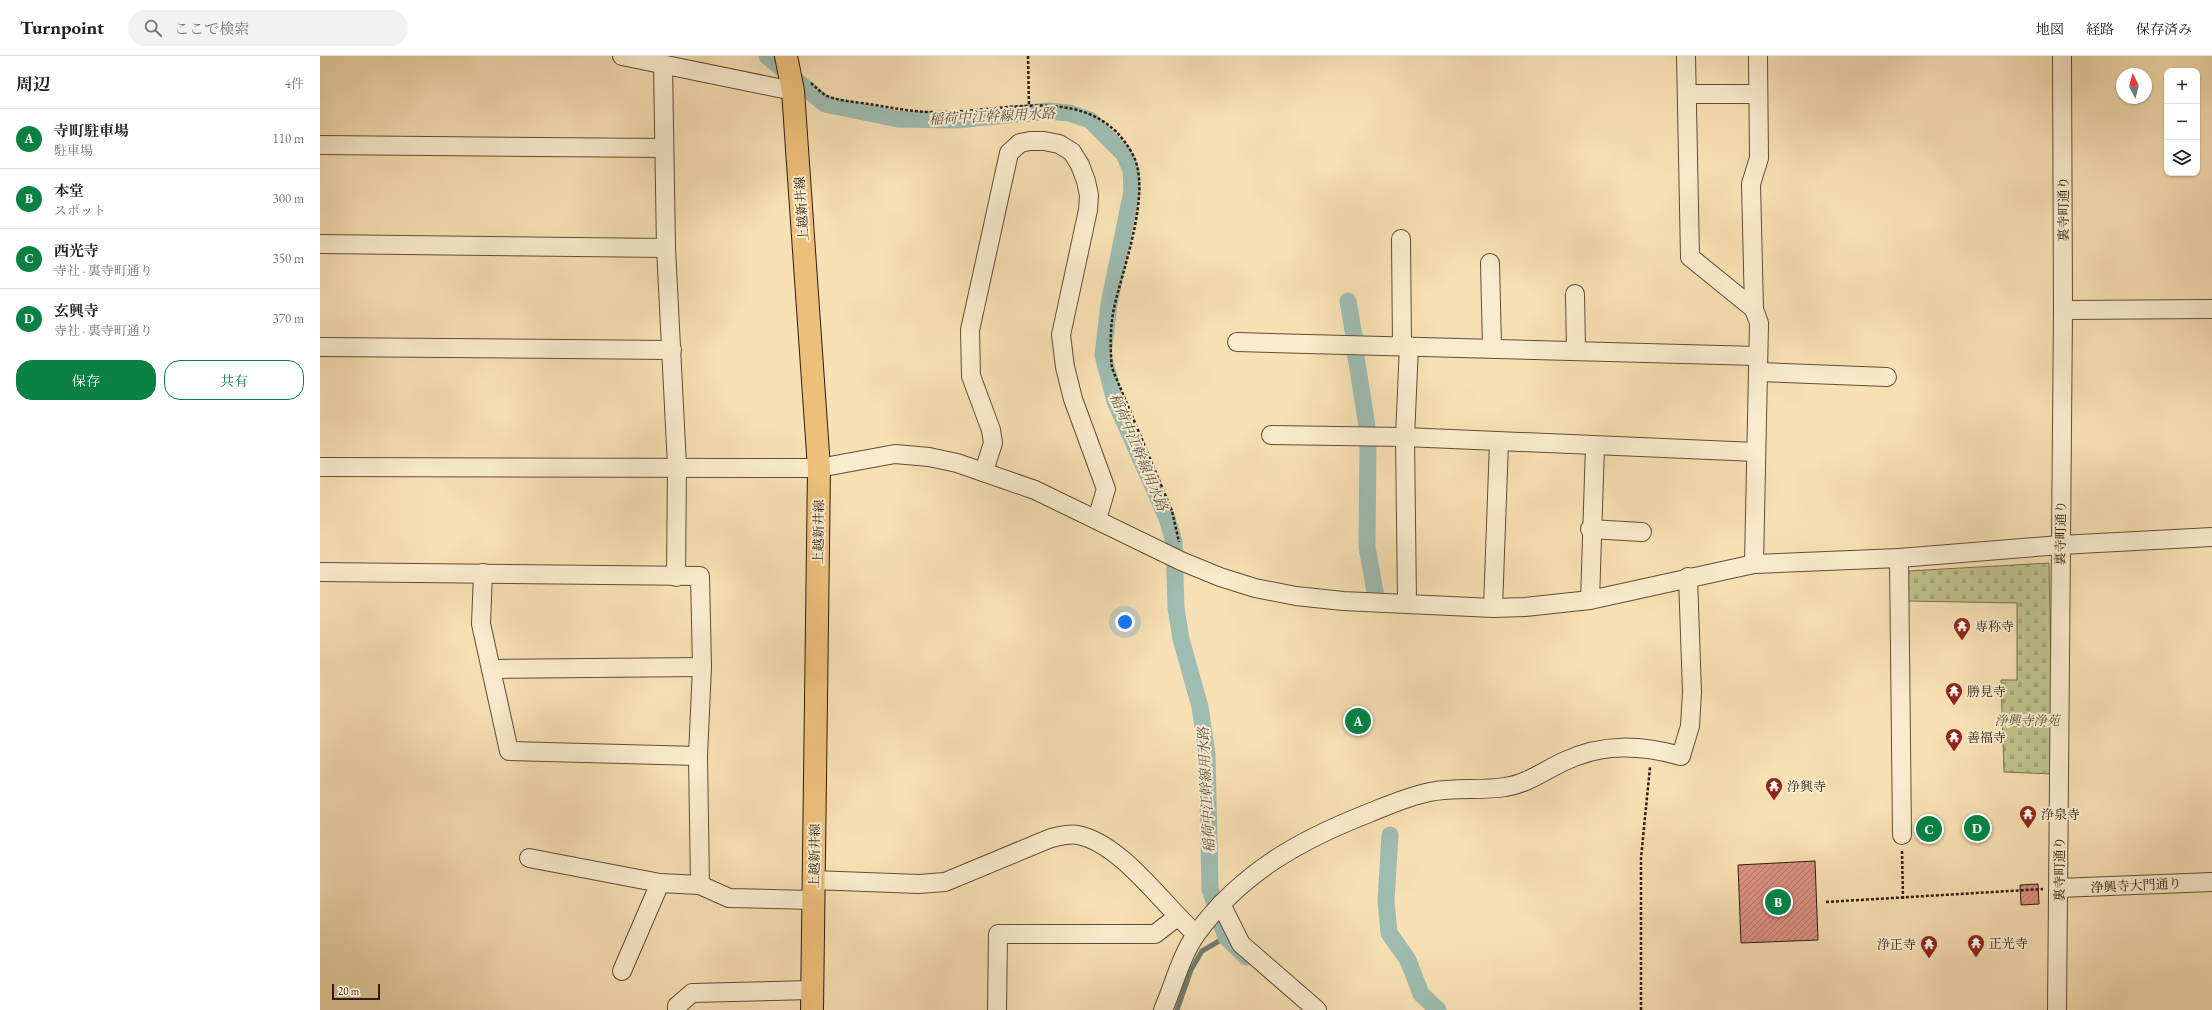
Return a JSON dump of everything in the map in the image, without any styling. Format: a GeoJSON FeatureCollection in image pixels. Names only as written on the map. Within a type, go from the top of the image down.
{"type":"FeatureCollection","features":[{"type":"Feature","properties":{"kind":"main road","name":"上越新井線"},"geometry":{"type":"LineString","coordinates":[[786,56],[801,86],[819,468],[812,1000]]}},
{"type":"Feature","properties":{"kind":"street"},"geometry":{"type":"LineString","coordinates":[[622,56],[663,65],[684,62],[801,86]]}},
{"type":"Feature","properties":{"kind":"street"},"geometry":{"type":"LineString","coordinates":[[1686,56],[1690,257],[1754,308]]}},
{"type":"Feature","properties":{"kind":"street"},"geometry":{"type":"LineString","coordinates":[[1754,564],[1759,323],[1754,308],[1751,184],[1759,158],[1758,56]]}},
{"type":"Feature","properties":{"kind":"street","name":"裏寺町通り"},"geometry":{"type":"LineString","coordinates":[[2057,1010],[2063,310],[2062,56]]}},
{"type":"Feature","properties":{"kind":"street"},"geometry":{"type":"LineString","coordinates":[[663,65],[666,248],[677,466],[676,577]]}},
{"type":"Feature","properties":{"kind":"street"},"geometry":{"type":"LineString","coordinates":[[1686,94],[1758,94]]}},
{"type":"Feature","properties":{"kind":"street"},"geometry":{"type":"LineString","coordinates":[[984,471],[993,443],[991,430],[971,376],[970,330],[1009,153],[1020,143],[1030,141],[1044,141],[1059,144],[1072,152],[1080,165],[1090,195],[1061,335],[1064,366],[1073,399],[1106,489],[1097,519]]}},
{"type":"Feature","properties":{"kind":"street"},"geometry":{"type":"LineString","coordinates":[[320,145],[664,148]]}},
{"type":"Feature","properties":{"kind":"street"},"geometry":{"type":"LineString","coordinates":[[1401,239],[1405,346],[1407,603]]}},
{"type":"Feature","properties":{"kind":"street"},"geometry":{"type":"LineString","coordinates":[[320,244],[666,248]]}},
{"type":"Feature","properties":{"kind":"street"},"geometry":{"type":"LineString","coordinates":[[1490,263],[1492,347]]}},
{"type":"Feature","properties":{"kind":"street"},"geometry":{"type":"LineString","coordinates":[[1574,294],[1576,350]]}},
{"type":"Feature","properties":{"kind":"street"},"geometry":{"type":"LineString","coordinates":[[2063,310],[2212,309]]}},
{"type":"Feature","properties":{"kind":"street"},"geometry":{"type":"LineString","coordinates":[[1237,342],[1576,350],[1758,364],[1887,376]]}},
{"type":"Feature","properties":{"kind":"street"},"geometry":{"type":"LineString","coordinates":[[320,347],[672,350]]}},
{"type":"Feature","properties":{"kind":"street"},"geometry":{"type":"LineString","coordinates":[[1271,435],[1405,437],[1756,452]]}},
{"type":"Feature","properties":{"kind":"street"},"geometry":{"type":"LineString","coordinates":[[1493,608],[1499,442]]}},
{"type":"Feature","properties":{"kind":"street"},"geometry":{"type":"LineString","coordinates":[[1590,600],[1590,529],[1595,446]]}},
{"type":"Feature","properties":{"kind":"street"},"geometry":{"type":"LineString","coordinates":[[320,467],[677,466],[819,468],[895,454],[944,460],[984,471],[1035,490],[1182,561],[1241,583],[1296,596],[1342,601],[1493,608],[1590,600],[1688,577],[1754,564],[1899,558],[2060,545],[2212,537]]}},
{"type":"Feature","properties":{"kind":"street"},"geometry":{"type":"LineString","coordinates":[[1590,529],[1642,532]]}},
{"type":"Feature","properties":{"kind":"street"},"geometry":{"type":"LineString","coordinates":[[1899,558],[1902,835]]}},
{"type":"Feature","properties":{"kind":"street"},"geometry":{"type":"LineString","coordinates":[[320,572],[483,572],[676,577],[700,576],[702,667],[698,756],[700,885]]}},
{"type":"Feature","properties":{"kind":"street"},"geometry":{"type":"LineString","coordinates":[[483,572],[481,624],[509,751],[698,756]]}},
{"type":"Feature","properties":{"kind":"street"},"geometry":{"type":"LineString","coordinates":[[1163,1010],[1182,963],[1196,934],[1221,904],[1263,868],[1297,845],[1411,796],[1452,789],[1505,787],[1527,781],[1584,753],[1607,748],[1652,748],[1681,756],[1690,726],[1692,692],[1688,577]]}},
{"type":"Feature","properties":{"kind":"street"},"geometry":{"type":"LineString","coordinates":[[491,669],[702,667]]}},
{"type":"Feature","properties":{"kind":"street"},"geometry":{"type":"LineString","coordinates":[[529,858],[660,883],[700,885],[729,898],[813,890],[945,882],[1051,838],[1064,835],[1077,835],[1098,844],[1130,866],[1177,917],[1196,934]]}},
{"type":"Feature","properties":{"kind":"street","name":"浄興寺大門通り"},"geometry":{"type":"LineString","coordinates":[[2059,888],[2212,882]]}},
{"type":"Feature","properties":{"kind":"street"},"geometry":{"type":"LineString","coordinates":[[622,971],[660,883]]}},
{"type":"Feature","properties":{"kind":"street"},"geometry":{"type":"LineString","coordinates":[[1221,904],[1241,944],[1317,1010]]}},
{"type":"Feature","properties":{"kind":"street"},"geometry":{"type":"LineString","coordinates":[[997,1010],[998,934],[1155,934],[1177,917]]}},
{"type":"Feature","properties":{"kind":"street"},"geometry":{"type":"LineString","coordinates":[[677,1010],[677,1006],[692,993],[812,1000]]}},
{"type":"Feature","properties":{"kind":"path"},"geometry":{"type":"LineString","coordinates":[[1028,56],[1029,106]]}},
{"type":"Feature","properties":{"kind":"path"},"geometry":{"type":"LineString","coordinates":[[801,86],[826,95],[910,112],[967,112],[1055,105],[1075,108],[1096,116],[1116,133],[1133,155],[1140,179],[1139,198],[1114,310],[1111,352],[1112,368],[1172,511],[1182,561]]}},
{"type":"Feature","properties":{"kind":"path"},"geometry":{"type":"LineString","coordinates":[[1641,1010],[1641,858],[1652,748]]}},
{"type":"Feature","properties":{"kind":"path"},"geometry":{"type":"LineString","coordinates":[[1902,835],[1903,899]]}},
{"type":"Feature","properties":{"kind":"path"},"geometry":{"type":"LineString","coordinates":[[1826,902],[1903,899],[2059,888]]}},
{"type":"Feature","properties":{"kind":"green space","name":"浄興寺浄苑"},"geometry":{"type":"Polygon","coordinates":[[[2049,563],[2053,774],[2004,772],[2001,680],[2017,680],[2017,603],[1908,601],[1908,571],[2049,563]]]}},
{"type":"Feature","properties":{"kind":"building"},"geometry":{"type":"Polygon","coordinates":[[[1815,861],[1818,940],[1741,943],[1738,865],[1815,861]]]}},
{"type":"Feature","properties":{"kind":"building"},"geometry":{"type":"Polygon","coordinates":[[[2038,884],[2039,904],[2021,905],[2020,885],[2038,884]]]}},
{"type":"Feature","properties":{"kind":"waterway","name":"稲荷中江幹線用水路"},"geometry":{"type":"LineString","coordinates":[[767,56],[825,104],[898,119],[957,120],[1048,111],[1069,113],[1090,120],[1124,154],[1131,170],[1132,191],[1109,304],[1103,355],[1115,401],[1167,518],[1174,542],[1176,608],[1181,639],[1200,707],[1207,754],[1210,889],[1226,937],[1246,957]]}},
{"type":"Feature","properties":{"kind":"waterway"},"geometry":{"type":"LineString","coordinates":[[1348,301],[1355,342]]}},
{"type":"Feature","properties":{"kind":"waterway"},"geometry":{"type":"LineString","coordinates":[[1355,350],[1368,433]]}},
{"type":"Feature","properties":{"kind":"waterway"},"geometry":{"type":"LineString","coordinates":[[1368,443],[1367,547],[1376,597]]}},
{"type":"Feature","properties":{"kind":"waterway"},"geometry":{"type":"LineString","coordinates":[[1390,835],[1386,901],[1389,933],[1408,960],[1421,994],[1438,1010]]}},
{"type":"Feature","properties":{"kind":"waterway"},"geometry":{"type":"LineString","coordinates":[[1177,1010],[1191,970],[1202,951],[1226,937]]}},
{"type":"Feature","properties":{"kind":"place","name":"専称寺"},"geometry":{"type":"Point","coordinates":[1962,641]}},
{"type":"Feature","properties":{"kind":"place","name":"勝見寺"},"geometry":{"type":"Point","coordinates":[1954,706]}},
{"type":"Feature","properties":{"kind":"place","name":"寺町駐車場"},"geometry":{"type":"Point","coordinates":[1358,721]}},
{"type":"Feature","properties":{"kind":"place","name":"善福寺"},"geometry":{"type":"Point","coordinates":[1954,752]}},
{"type":"Feature","properties":{"kind":"place","name":"浄興寺"},"geometry":{"type":"Point","coordinates":[1774,801]}},
{"type":"Feature","properties":{"kind":"place","name":"玄興寺"},"geometry":{"type":"Point","coordinates":[1977,828]}},
{"type":"Feature","properties":{"kind":"place","name":"西光寺"},"geometry":{"type":"Point","coordinates":[1929,829]}},
{"type":"Feature","properties":{"kind":"place","name":"浄泉寺"},"geometry":{"type":"Point","coordinates":[2028,829]}},
{"type":"Feature","properties":{"kind":"place","name":"本堂"},"geometry":{"type":"Point","coordinates":[1778,902]}},
{"type":"Feature","properties":{"kind":"place","name":"正光寺"},"geometry":{"type":"Point","coordinates":[1976,958]}},
{"type":"Feature","properties":{"kind":"place","name":"浄正寺"},"geometry":{"type":"Point","coordinates":[1929,959]}}]}
